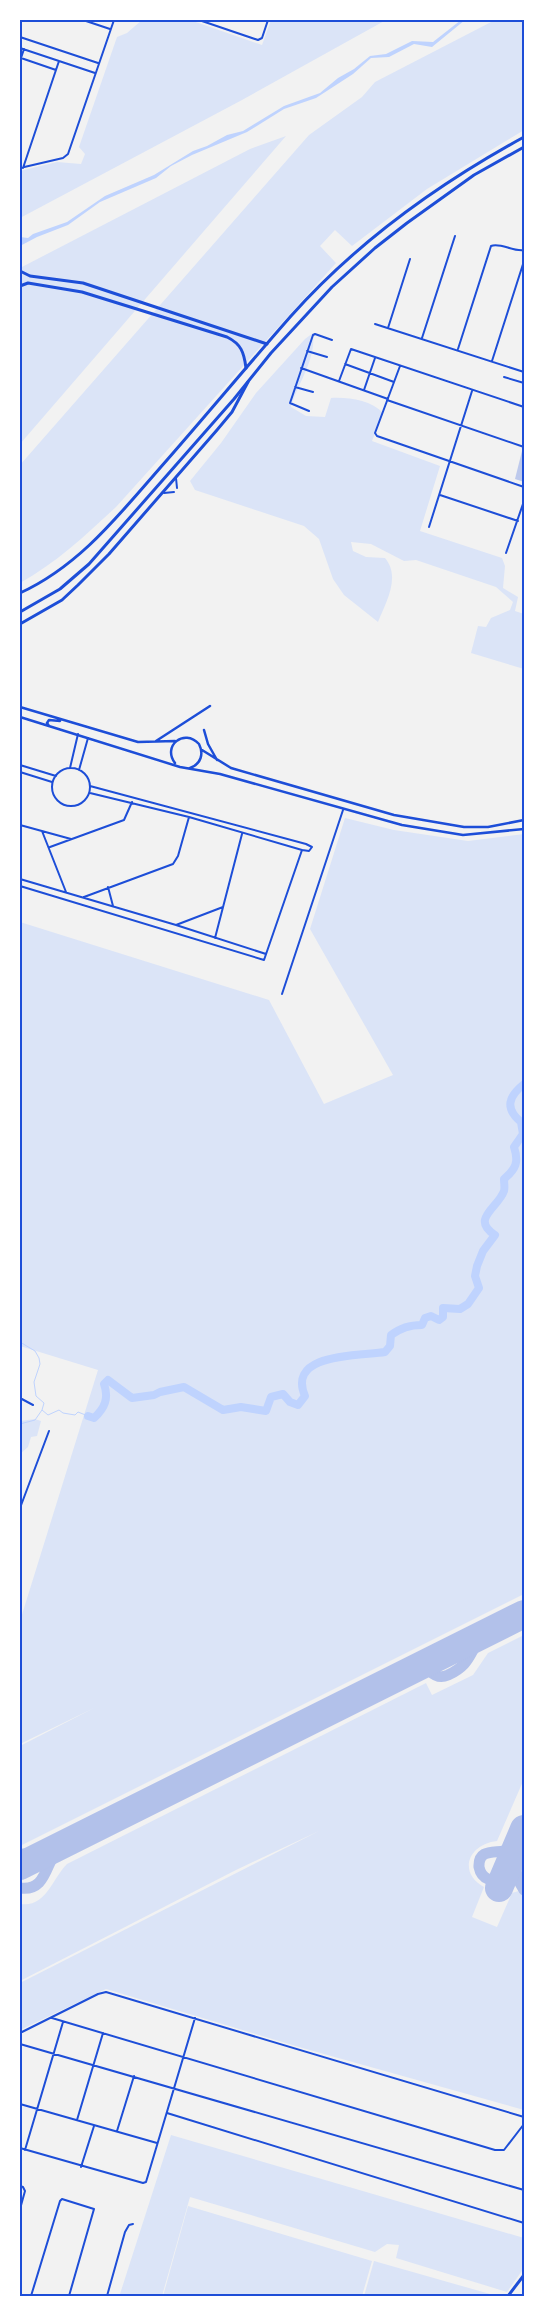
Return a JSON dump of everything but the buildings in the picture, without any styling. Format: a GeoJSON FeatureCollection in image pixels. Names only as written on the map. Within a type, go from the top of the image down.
{"type":"FeatureCollection","features":[{"type":"Feature","properties":{"kind":"main road"},"geometry":{"type":"LineString","coordinates":[[20,593],[62,568],[100,536],[267,344],[329,277],[391,225],[453,180],[524,137]]}},
{"type":"Feature","properties":{"kind":"main road"},"geometry":{"type":"LineString","coordinates":[[20,612],[60,589],[89,564],[306,314],[375,248],[446,194],[524,147]]}},
{"type":"Feature","properties":{"kind":"main road"},"geometry":{"type":"LineString","coordinates":[[20,271],[30,276],[83,284],[267,344]]}},
{"type":"Feature","properties":{"kind":"main road"},"geometry":{"type":"LineString","coordinates":[[20,286],[28,283],[82,292],[227,337],[238,342],[244,352],[246,369]]}},
{"type":"Feature","properties":{"kind":"main road"},"geometry":{"type":"LineString","coordinates":[[20,624],[56,604],[109,554],[232,412],[249,381]]}},
{"type":"Feature","properties":{"kind":"main road"},"geometry":{"type":"LineString","coordinates":[[508,2296],[524,2275]]}},
{"type":"Feature","properties":{"kind":"street"},"geometry":{"type":"LineString","coordinates":[[83,20],[110,29]]}},
{"type":"Feature","properties":{"kind":"street"},"geometry":{"type":"LineString","coordinates":[[21,168],[63,158],[68,154],[114,20]]}},
{"type":"Feature","properties":{"kind":"street"},"geometry":{"type":"LineString","coordinates":[[199,20],[258,40],[262,38],[268,20]]}},
{"type":"Feature","properties":{"kind":"street"},"geometry":{"type":"LineString","coordinates":[[20,37],[98,63]]}},
{"type":"Feature","properties":{"kind":"street"},"geometry":{"type":"LineString","coordinates":[[20,48],[95,73]]}},
{"type":"Feature","properties":{"kind":"street"},"geometry":{"type":"LineString","coordinates":[[24,49],[20,60],[56,70]]}},
{"type":"Feature","properties":{"kind":"street"},"geometry":{"type":"LineString","coordinates":[[21,168],[59,61]]}},
{"type":"Feature","properties":{"kind":"street"},"geometry":{"type":"LineString","coordinates":[[422,338],[455,236]]}},
{"type":"Feature","properties":{"kind":"street"},"geometry":{"type":"LineString","coordinates":[[458,350],[491,246],[524,250]]}},
{"type":"Feature","properties":{"kind":"street"},"geometry":{"type":"LineString","coordinates":[[388,328],[410,259]]}},
{"type":"Feature","properties":{"kind":"street"},"geometry":{"type":"LineString","coordinates":[[492,361],[524,261]]}},
{"type":"Feature","properties":{"kind":"street"},"geometry":{"type":"LineString","coordinates":[[375,324],[524,372]]}},
{"type":"Feature","properties":{"kind":"street"},"geometry":{"type":"LineString","coordinates":[[309,411],[290,404],[295,387],[314,334],[332,340]]}},
{"type":"Feature","properties":{"kind":"street"},"geometry":{"type":"LineString","coordinates":[[339,381],[350,349],[524,407]]}},
{"type":"Feature","properties":{"kind":"street"},"geometry":{"type":"LineString","coordinates":[[307,351],[327,357]]}},
{"type":"Feature","properties":{"kind":"street"},"geometry":{"type":"LineString","coordinates":[[364,390],[375,358]]}},
{"type":"Feature","properties":{"kind":"street"},"geometry":{"type":"LineString","coordinates":[[344,364],[394,382]]}},
{"type":"Feature","properties":{"kind":"street"},"geometry":{"type":"LineString","coordinates":[[400,366],[375,435],[524,486]]}},
{"type":"Feature","properties":{"kind":"street"},"geometry":{"type":"LineString","coordinates":[[302,368],[524,447]]}},
{"type":"Feature","properties":{"kind":"street"},"geometry":{"type":"LineString","coordinates":[[504,377],[524,382]]}},
{"type":"Feature","properties":{"kind":"street"},"geometry":{"type":"LineString","coordinates":[[295,387],[313,392]]}},
{"type":"Feature","properties":{"kind":"street"},"geometry":{"type":"LineString","coordinates":[[429,526],[472,391]]}},
{"type":"Feature","properties":{"kind":"street"},"geometry":{"type":"LineString","coordinates":[[176,477],[177,488]]}},
{"type":"Feature","properties":{"kind":"street"},"geometry":{"type":"LineString","coordinates":[[161,493],[174,492]]}},
{"type":"Feature","properties":{"kind":"street"},"geometry":{"type":"LineString","coordinates":[[440,495],[518,521]]}},
{"type":"Feature","properties":{"kind":"street"},"geometry":{"type":"LineString","coordinates":[[506,553],[524,501]]}},
{"type":"Feature","properties":{"kind":"street"},"geometry":{"type":"LineString","coordinates":[[155,742],[210,706]]}},
{"type":"Feature","properties":{"kind":"street"},"geometry":{"type":"LineString","coordinates":[[20,707],[138,742],[175,741],[184,737],[193,738],[202,750],[231,768],[352,801],[394,815],[454,826],[488,827],[524,820]]}},
{"type":"Feature","properties":{"kind":"street"},"geometry":{"type":"LineString","coordinates":[[20,717],[176,765],[220,774],[343,810],[445,833],[479,834],[524,829]]}},
{"type":"Feature","properties":{"kind":"street"},"geometry":{"type":"LineString","coordinates":[[49,726],[47,723],[49,720],[58,722],[62,720]]}},
{"type":"Feature","properties":{"kind":"street"},"geometry":{"type":"LineString","coordinates":[[204,730],[209,748],[218,761]]}},
{"type":"Feature","properties":{"kind":"street"},"geometry":{"type":"LineString","coordinates":[[70,768],[78,734]]}},
{"type":"Feature","properties":{"kind":"street"},"geometry":{"type":"LineString","coordinates":[[79,770],[89,737]]}},
{"type":"Feature","properties":{"kind":"street"},"geometry":{"type":"LineString","coordinates":[[175,741],[170,751],[176,765]]}},
{"type":"Feature","properties":{"kind":"street"},"geometry":{"type":"LineString","coordinates":[[188,768],[199,762],[202,750]]}},
{"type":"Feature","properties":{"kind":"street"},"geometry":{"type":"LineString","coordinates":[[20,765],[56,776]]}},
{"type":"Feature","properties":{"kind":"street"},"geometry":{"type":"LineString","coordinates":[[70,768],[79,770],[87,776],[90,793],[82,803],[69,806],[63,804],[54,795],[52,782],[56,776],[70,768]]}},
{"type":"Feature","properties":{"kind":"street"},"geometry":{"type":"LineString","coordinates":[[20,772],[52,782]]}},
{"type":"Feature","properties":{"kind":"street"},"geometry":{"type":"LineString","coordinates":[[90,786],[274,835],[312,847],[310,851],[302,850],[189,817],[90,793]]}},
{"type":"Feature","properties":{"kind":"street"},"geometry":{"type":"LineString","coordinates":[[50,847],[124,820],[132,802]]}},
{"type":"Feature","properties":{"kind":"street"},"geometry":{"type":"LineString","coordinates":[[161,810],[162,805]]}},
{"type":"Feature","properties":{"kind":"street"},"geometry":{"type":"LineString","coordinates":[[282,994],[343,810]]}},
{"type":"Feature","properties":{"kind":"street"},"geometry":{"type":"LineString","coordinates":[[82,897],[173,864],[178,856],[189,817]]}},
{"type":"Feature","properties":{"kind":"street"},"geometry":{"type":"LineString","coordinates":[[20,825],[72,839]]}},
{"type":"Feature","properties":{"kind":"street"},"geometry":{"type":"LineString","coordinates":[[42,831],[50,847],[66,892]]}},
{"type":"Feature","properties":{"kind":"street"},"geometry":{"type":"LineString","coordinates":[[215,938],[243,833]]}},
{"type":"Feature","properties":{"kind":"street"},"geometry":{"type":"LineString","coordinates":[[272,842],[274,835]]}},
{"type":"Feature","properties":{"kind":"street"},"geometry":{"type":"LineString","coordinates":[[20,886],[264,960],[302,850]]}},
{"type":"Feature","properties":{"kind":"street"},"geometry":{"type":"LineString","coordinates":[[20,879],[266,954]]}},
{"type":"Feature","properties":{"kind":"street"},"geometry":{"type":"LineString","coordinates":[[108,887],[113,906]]}},
{"type":"Feature","properties":{"kind":"street"},"geometry":{"type":"LineString","coordinates":[[54,896],[56,889]]}},
{"type":"Feature","properties":{"kind":"street"},"geometry":{"type":"LineString","coordinates":[[117,916],[120,908]]}},
{"type":"Feature","properties":{"kind":"street"},"geometry":{"type":"LineString","coordinates":[[176,925],[223,908]]}},
{"type":"Feature","properties":{"kind":"street"},"geometry":{"type":"LineString","coordinates":[[205,942],[207,935]]}},
{"type":"Feature","properties":{"kind":"street"},"geometry":{"type":"LineString","coordinates":[[20,1398],[33,1405]]}},
{"type":"Feature","properties":{"kind":"street"},"geometry":{"type":"LineString","coordinates":[[20,1508],[49,1431]]}},
{"type":"Feature","properties":{"kind":"street"},"geometry":{"type":"LineString","coordinates":[[20,2033],[98,1994],[106,1992],[524,2117]]}},
{"type":"Feature","properties":{"kind":"street"},"geometry":{"type":"LineString","coordinates":[[52,2018],[500,2152],[506,2148],[524,2124]]}},
{"type":"Feature","properties":{"kind":"street"},"geometry":{"type":"LineString","coordinates":[[20,2148],[143,2183],[147,2180],[195,2018]]}},
{"type":"Feature","properties":{"kind":"street"},"geometry":{"type":"LineString","coordinates":[[25,2150],[63,2022]]}},
{"type":"Feature","properties":{"kind":"street"},"geometry":{"type":"LineString","coordinates":[[76,2120],[103,2033]]}},
{"type":"Feature","properties":{"kind":"street"},"geometry":{"type":"LineString","coordinates":[[20,2044],[524,2190]]}},
{"type":"Feature","properties":{"kind":"street"},"geometry":{"type":"LineString","coordinates":[[117,2132],[134,2076]]}},
{"type":"Feature","properties":{"kind":"street"},"geometry":{"type":"LineString","coordinates":[[20,2104],[158,2143]]}},
{"type":"Feature","properties":{"kind":"street"},"geometry":{"type":"LineString","coordinates":[[167,2113],[524,2223]]}},
{"type":"Feature","properties":{"kind":"street"},"geometry":{"type":"LineString","coordinates":[[81,2166],[94,2126]]}},
{"type":"Feature","properties":{"kind":"street"},"geometry":{"type":"LineString","coordinates":[[20,2186],[24,2187],[25,2191],[20,2209]]}},
{"type":"Feature","properties":{"kind":"street"},"geometry":{"type":"LineString","coordinates":[[31,2296],[62,2199],[94,2209],[69,2296]]}},
{"type":"Feature","properties":{"kind":"street"},"geometry":{"type":"LineString","coordinates":[[106,2296],[125,2232],[129,2225],[133,2224]]}},
{"type":"Feature","properties":{"kind":"shaded area"},"geometry":{"type":"Polygon","coordinates":[[[142,20],[190,20],[262,45],[271,20],[386,20],[242,100],[20,218],[20,171],[57,162],[81,164],[85,154],[79,147],[117,37],[127,33],[142,20]]]}},
{"type":"Feature","properties":{"kind":"shaded area"},"geometry":{"type":"Polygon","coordinates":[[[495,20],[524,20],[524,130],[427,189],[352,246],[335,230],[320,246],[336,263],[116,507],[58,558],[20,583],[20,465],[309,135],[362,97],[375,82],[495,20]]]}},
{"type":"Feature","properties":{"kind":"shaded area"},"geometry":{"type":"Polygon","coordinates":[[[286,136],[20,444],[20,268],[250,149],[286,136]]]}},
{"type":"Feature","properties":{"kind":"shaded area"},"geometry":{"type":"Polygon","coordinates":[[[313,333],[312,353],[291,407],[306,416],[325,417],[331,398],[345,398],[366,402],[383,413],[372,441],[440,466],[420,531],[502,558],[505,566],[503,588],[518,597],[515,611],[524,614],[524,669],[471,653],[478,626],[486,627],[491,618],[510,610],[513,602],[496,587],[416,560],[404,561],[371,544],[351,542],[353,551],[366,557],[385,558],[390,565],[392,573],[391,590],[378,622],[344,595],[333,579],[319,539],[304,526],[195,490],[190,481],[221,443],[256,393],[305,339],[313,333]]]}},
{"type":"Feature","properties":{"kind":"shaded area"},"geometry":{"type":"Polygon","coordinates":[[[345,818],[394,830],[468,841],[524,834],[524,1594],[20,1846],[20,1746],[94,1708],[20,1744],[20,1621],[98,1370],[20,1346],[20,922],[269,1000],[324,1104],[393,1075],[310,929],[345,818]]]}},
{"type":"Feature","properties":{"kind":"shaded area"},"geometry":{"type":"Polygon","coordinates":[[[35,1419],[41,1421],[37,1436],[31,1437],[28,1447],[20,1454],[20,1421],[35,1419]]]}},
{"type":"Feature","properties":{"kind":"shaded area"},"geometry":{"type":"Polygon","coordinates":[[[524,1635],[524,1779],[497,1841],[479,1847],[473,1853],[469,1867],[476,1881],[484,1887],[472,1917],[497,1927],[512,1893],[519,1891],[524,1896],[524,2110],[299,2047],[106,1989],[20,2030],[20,1983],[319,1831],[236,1870],[20,1981],[20,1904],[36,1902],[42,1897],[67,1864],[426,1683],[432,1695],[473,1675],[488,1653],[524,1635]]]}},
{"type":"Feature","properties":{"kind":"shaded area"},"geometry":{"type":"Polygon","coordinates":[[[171,2135],[524,2238],[524,2268],[507,2292],[396,2258],[399,2245],[387,2244],[375,2252],[190,2197],[162,2296],[127,2296],[120,2294],[171,2135]]]}},
{"type":"Feature","properties":{"kind":"shaded area"},"geometry":{"type":"Polygon","coordinates":[[[188,2206],[372,2261],[362,2296],[163,2296],[188,2206]]]}},
{"type":"Feature","properties":{"kind":"shaded area"},"geometry":{"type":"Polygon","coordinates":[[[374,2261],[497,2296],[364,2296],[374,2261]]]}},
{"type":"Feature","properties":{"kind":"water"},"geometry":{"type":"Polygon","coordinates":[[[461,20],[465,20],[432,47],[414,44],[389,57],[371,58],[353,74],[316,98],[284,109],[247,132],[192,155],[171,166],[156,178],[100,202],[68,225],[20,246],[20,237],[28,238],[33,234],[67,222],[105,196],[154,175],[193,151],[227,135],[243,131],[284,106],[320,93],[370,56],[386,54],[412,41],[433,42],[461,20]]]}},
{"type":"Feature","properties":{"kind":"waterway"},"geometry":{"type":"LineString","coordinates":[[88,1416],[94,1418],[103,1407],[106,1398],[104,1384],[108,1380],[132,1398],[154,1395],[184,1387],[223,1410],[241,1407],[266,1411],[271,1397],[283,1394],[290,1402],[298,1405],[305,1396],[302,1382],[306,1371],[316,1364],[345,1356],[385,1352],[390,1346],[391,1335],[398,1330],[409,1326],[422,1325],[425,1318],[431,1316],[439,1320],[443,1317],[443,1308],[460,1309],[468,1304],[479,1288],[475,1276],[477,1266],[483,1251],[495,1235],[488,1229],[485,1219],[501,1197],[504,1190],[504,1179],[514,1168],[516,1161],[514,1147],[523,1134],[521,1122],[512,1112],[510,1102],[515,1093],[524,1084]]}},
{"type":"Feature","properties":{"kind":"waterway"},"geometry":{"type":"LineString","coordinates":[[20,1342],[35,1351],[39,1358],[40,1364],[34,1382],[36,1396],[44,1403],[42,1410]]}},
{"type":"Feature","properties":{"kind":"waterway"},"geometry":{"type":"LineString","coordinates":[[20,1424],[35,1420],[42,1410],[48,1415],[59,1410],[63,1413],[75,1415],[78,1412],[88,1416]]}},
{"type":"Feature","properties":{"kind":"taxiway"},"geometry":{"type":"LineString","coordinates":[[497,1627],[458,1647],[436,1649],[428,1658],[430,1671],[436,1676],[448,1675],[467,1661],[476,1645],[485,1635],[514,1620]]}},
{"type":"Feature","properties":{"kind":"taxiway"},"geometry":{"type":"LineString","coordinates":[[20,1888],[29,1888],[41,1880],[51,1859],[60,1847],[72,1839],[95,1830]]}},
{"type":"Feature","properties":{"kind":"taxiway"},"geometry":{"type":"LineString","coordinates":[[524,1831],[515,1860],[517,1875],[524,1890]]}},
{"type":"Feature","properties":{"kind":"taxiway"},"geometry":{"type":"LineString","coordinates":[[488,1879],[483,1876],[479,1869],[482,1856],[490,1852],[510,1849],[519,1841]]}},
{"type":"Feature","properties":{"kind":"taxiway"},"geometry":{"type":"LineString","coordinates":[[20,1854],[40,1855],[61,1845]]}},
{"type":"Feature","properties":{"kind":"runway"},"geometry":{"type":"LineString","coordinates":[[20,1866],[524,1614]]}},
{"type":"Feature","properties":{"kind":"runway"},"geometry":{"type":"LineString","coordinates":[[499,1888],[524,1829]]}}]}
